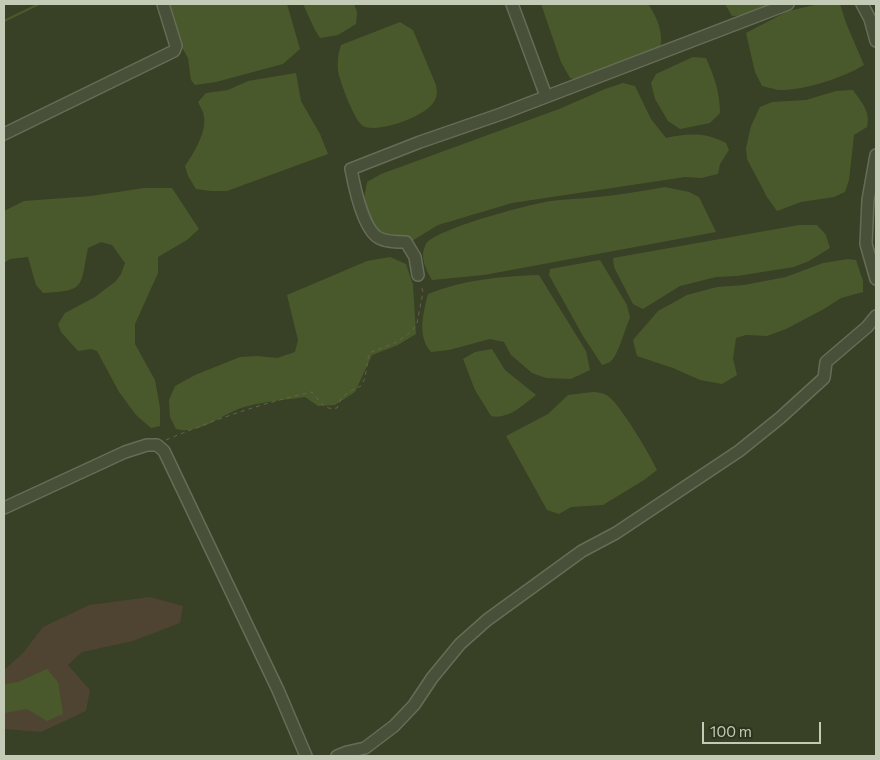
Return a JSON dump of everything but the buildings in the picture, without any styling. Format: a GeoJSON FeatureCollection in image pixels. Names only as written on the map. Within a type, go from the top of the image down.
{"type":"FeatureCollection","features":[{"type":"Feature","properties":{"kind":"lane"},"geometry":{"type":"LineString","coordinates":[[4,134],[174,51],[176,46],[162,4]]}},
{"type":"Feature","properties":{"kind":"lane"},"geometry":{"type":"LineString","coordinates":[[512,4],[546,96]]}},
{"type":"Feature","properties":{"kind":"lane"},"geometry":{"type":"LineString","coordinates":[[418,274],[415,257],[406,242],[389,241],[377,237],[369,227],[360,204],[351,168],[788,4]]}},
{"type":"Feature","properties":{"kind":"lane"},"geometry":{"type":"LineString","coordinates":[[862,4],[870,20],[876,41]]}},
{"type":"Feature","properties":{"kind":"lane"},"geometry":{"type":"LineString","coordinates":[[876,155],[868,200],[866,244],[876,279]]}},
{"type":"Feature","properties":{"kind":"lane"},"geometry":{"type":"LineString","coordinates":[[337,756],[365,748],[394,726],[414,705],[432,678],[460,644],[487,620],[582,551],[616,533],[739,451],[780,418],[824,378],[826,362],[867,327],[876,316]]}},
{"type":"Feature","properties":{"kind":"lane"},"geometry":{"type":"LineString","coordinates":[[4,508],[125,452],[148,445],[157,445],[164,451],[278,690],[306,756]]}},
{"type":"Feature","properties":{"kind":"path"},"geometry":{"type":"LineString","coordinates":[[157,445],[203,425],[290,397],[312,392],[324,408],[337,408],[341,399],[348,392],[361,386],[365,378],[369,353],[397,342],[412,331],[417,323],[423,292],[418,274]]}},
{"type":"Feature","properties":{"kind":"shaded area"},"geometry":{"type":"Polygon","coordinates":[[[169,4],[287,4],[300,49],[283,64],[216,82],[195,85],[191,80],[188,58],[174,34],[169,4]]]}},
{"type":"Feature","properties":{"kind":"shaded area"},"geometry":{"type":"Polygon","coordinates":[[[303,4],[354,4],[357,12],[356,24],[338,35],[320,38],[303,4]]]}},
{"type":"Feature","properties":{"kind":"shaded area"},"geometry":{"type":"Polygon","coordinates":[[[541,4],[648,4],[659,25],[660,49],[622,61],[578,80],[570,78],[561,62],[541,4]]]}},
{"type":"Feature","properties":{"kind":"shaded area"},"geometry":{"type":"Polygon","coordinates":[[[725,4],[781,4],[752,15],[732,16],[725,4]]]}},
{"type":"Feature","properties":{"kind":"shaded area"},"geometry":{"type":"Polygon","coordinates":[[[819,4],[840,4],[864,65],[845,75],[810,86],[778,90],[762,86],[755,72],[746,33],[788,11],[819,4]]]}},
{"type":"Feature","properties":{"kind":"shaded area"},"geometry":{"type":"Polygon","coordinates":[[[400,22],[413,30],[436,85],[436,99],[421,113],[401,122],[379,128],[363,126],[352,110],[339,76],[338,55],[341,45],[400,22]]]}},
{"type":"Feature","properties":{"kind":"shaded area"},"geometry":{"type":"Polygon","coordinates":[[[693,57],[706,58],[716,84],[720,113],[710,123],[680,129],[668,121],[655,99],[651,83],[656,74],[693,57]]]}},
{"type":"Feature","properties":{"kind":"shaded area"},"geometry":{"type":"Polygon","coordinates":[[[296,73],[301,101],[320,134],[328,154],[227,191],[196,189],[188,176],[185,166],[195,149],[203,129],[204,115],[198,102],[206,93],[228,90],[248,81],[296,73]]]}},
{"type":"Feature","properties":{"kind":"shaded area"},"geometry":{"type":"Polygon","coordinates":[[[623,83],[635,86],[651,119],[666,138],[697,134],[719,139],[726,143],[729,150],[720,164],[718,174],[701,178],[685,177],[512,203],[438,225],[407,244],[386,244],[371,228],[364,199],[367,182],[381,174],[559,109],[623,83]]]}},
{"type":"Feature","properties":{"kind":"shaded area"},"geometry":{"type":"Polygon","coordinates":[[[853,90],[866,111],[868,121],[867,127],[854,135],[849,180],[845,192],[834,197],[801,202],[777,211],[767,197],[747,159],[746,148],[751,126],[760,107],[772,102],[806,100],[836,91],[853,90]]]}},
{"type":"Feature","properties":{"kind":"shaded area"},"geometry":{"type":"Polygon","coordinates":[[[665,187],[689,192],[699,197],[716,232],[484,275],[432,280],[424,263],[424,249],[426,244],[433,238],[446,231],[484,218],[551,201],[591,198],[665,187]]]}},
{"type":"Feature","properties":{"kind":"shaded area"},"geometry":{"type":"Polygon","coordinates":[[[144,188],[172,188],[199,229],[187,240],[158,257],[158,273],[135,324],[135,344],[155,380],[160,408],[160,426],[151,428],[136,415],[119,392],[97,351],[91,349],[78,351],[61,332],[58,324],[65,313],[95,297],[116,281],[121,274],[125,263],[112,245],[101,242],[88,248],[84,271],[79,284],[74,288],[57,292],[43,293],[36,285],[28,257],[10,259],[4,263],[4,211],[24,201],[91,196],[144,188]]]}},
{"type":"Feature","properties":{"kind":"shaded area"},"geometry":{"type":"Polygon","coordinates":[[[799,225],[817,225],[826,235],[830,248],[809,261],[794,267],[737,276],[716,277],[680,286],[643,309],[633,304],[614,267],[613,258],[799,225]]]}},
{"type":"Feature","properties":{"kind":"shaded area"},"geometry":{"type":"Polygon","coordinates":[[[390,257],[406,264],[413,285],[416,334],[398,345],[372,355],[355,392],[335,405],[318,406],[305,397],[255,404],[239,409],[195,429],[176,429],[170,417],[169,400],[175,386],[195,375],[240,357],[277,358],[295,352],[298,340],[287,295],[367,261],[390,257]]]}},
{"type":"Feature","properties":{"kind":"shaded area"},"geometry":{"type":"Polygon","coordinates":[[[848,259],[856,260],[863,281],[863,292],[841,298],[786,329],[767,336],[746,335],[736,338],[733,359],[737,375],[722,384],[700,380],[673,368],[637,356],[633,340],[658,311],[687,295],[717,287],[744,285],[786,277],[823,263],[848,259]]]}},
{"type":"Feature","properties":{"kind":"shaded area"},"geometry":{"type":"Polygon","coordinates":[[[600,260],[627,305],[630,318],[616,354],[610,362],[602,365],[583,336],[549,275],[550,269],[600,260]]]}},
{"type":"Feature","properties":{"kind":"shaded area"},"geometry":{"type":"Polygon","coordinates":[[[539,275],[586,351],[590,370],[571,379],[546,378],[532,373],[511,355],[504,342],[490,339],[449,350],[431,352],[424,339],[422,324],[428,294],[454,285],[482,280],[539,275]]]}},
{"type":"Feature","properties":{"kind":"shaded area"},"geometry":{"type":"Polygon","coordinates":[[[492,349],[505,370],[536,395],[515,411],[497,417],[491,416],[475,390],[463,359],[475,352],[492,349]]]}},
{"type":"Feature","properties":{"kind":"shaded area"},"geometry":{"type":"Polygon","coordinates":[[[599,392],[608,396],[620,409],[657,470],[603,505],[571,507],[559,514],[547,510],[506,436],[548,414],[568,395],[599,392]]]}},
{"type":"Feature","properties":{"kind":"shaded area"},"geometry":{"type":"Polygon","coordinates":[[[150,597],[183,606],[180,623],[133,641],[82,652],[68,665],[90,690],[86,711],[41,732],[4,729],[4,670],[23,653],[43,627],[89,605],[150,597]]]}},
{"type":"Feature","properties":{"kind":"shaded area"},"geometry":{"type":"Polygon","coordinates":[[[47,669],[58,682],[63,714],[47,721],[27,709],[4,713],[4,684],[18,682],[47,669]]]}},
{"type":"Feature","properties":{"kind":"waterway"},"geometry":{"type":"LineString","coordinates":[[4,21],[39,4]]}}]}
